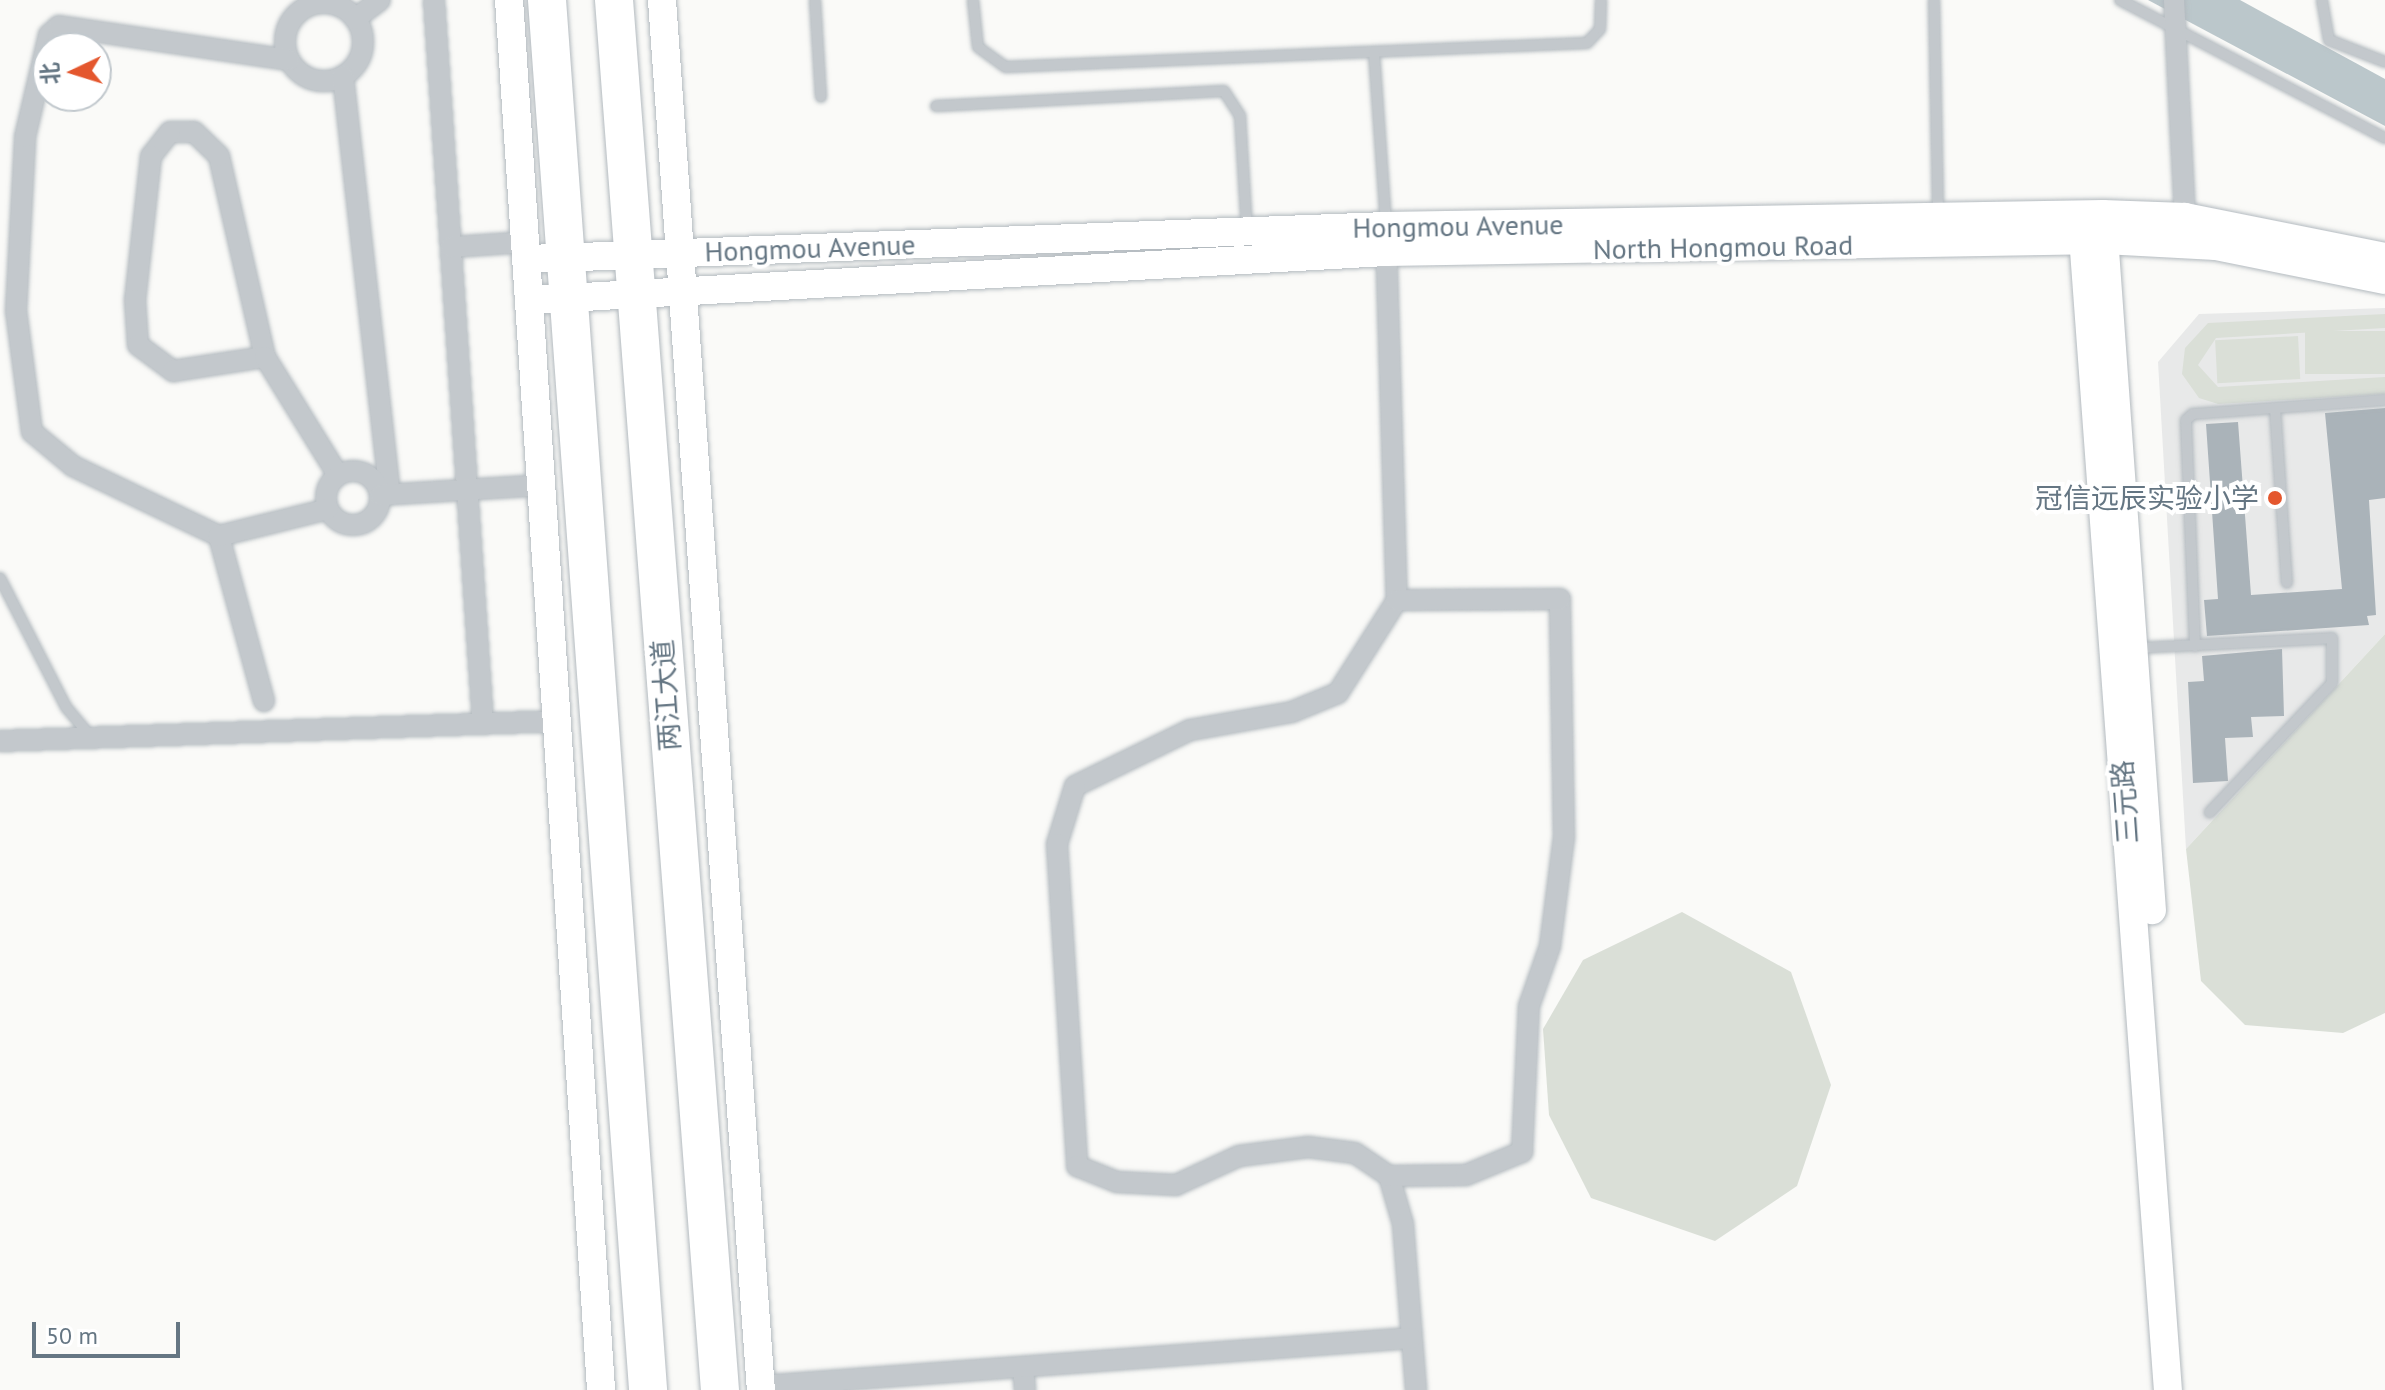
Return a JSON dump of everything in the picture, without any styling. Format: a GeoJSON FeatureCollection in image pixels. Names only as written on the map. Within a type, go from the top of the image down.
{"type":"FeatureCollection","features":[{"type":"Feature","properties":{"kind":"highway"},"geometry":{"type":"LineString","coordinates":[[547,0],[648,1390]]}},
{"type":"Feature","properties":{"kind":"highway","name":"两江大道"},"geometry":{"type":"LineString","coordinates":[[614,0],[720,1390]]}},
{"type":"Feature","properties":{"kind":"main road"},"geometry":{"type":"LineString","coordinates":[[509,0],[601,1390]]}},
{"type":"Feature","properties":{"kind":"main road"},"geometry":{"type":"LineString","coordinates":[[662,0],[761,1388]]}},
{"type":"Feature","properties":{"kind":"main road","name":"Hongmou Avenue"},"geometry":{"type":"LineString","coordinates":[[527,251],[634,273],[680,253],[1247,232],[1386,239],[1938,216],[2093,227],[2185,217],[2385,257]]}},
{"type":"Feature","properties":{"kind":"main road","name":"North Hongmou Road"},"geometry":{"type":"LineString","coordinates":[[530,300],[568,297],[634,273],[682,287],[1386,239],[2093,227],[2216,246],[2385,280]]}},
{"type":"Feature","properties":{"kind":"main road","name":"三元路"},"geometry":{"type":"LineString","coordinates":[[2093,227],[2135,648],[2183,1390]]}},
{"type":"Feature","properties":{"kind":"main road","name":"三元路"},"geometry":{"type":"LineString","coordinates":[[2093,227],[2168,1390]]}},
{"type":"Feature","properties":{"kind":"street"},"geometry":{"type":"LineString","coordinates":[[355,19],[380,0]]}},
{"type":"Feature","properties":{"kind":"street"},"geometry":{"type":"LineString","coordinates":[[434,0],[483,723]]}},
{"type":"Feature","properties":{"kind":"street"},"geometry":{"type":"LineString","coordinates":[[2174,0],[2185,217]]}},
{"type":"Feature","properties":{"kind":"street"},"geometry":{"type":"LineString","coordinates":[[334,5],[355,19],[360,57],[343,76],[306,77],[289,60],[285,35],[309,6],[334,5]]}},
{"type":"Feature","properties":{"kind":"street"},"geometry":{"type":"LineString","coordinates":[[289,60],[59,26],[49,35],[25,137],[16,311],[32,432],[73,466],[219,536],[328,509]]}},
{"type":"Feature","properties":{"kind":"street"},"geometry":{"type":"LineString","coordinates":[[343,76],[385,495],[374,516],[359,526],[340,523],[328,509],[327,490],[338,475],[364,473],[385,495],[543,485]]}},
{"type":"Feature","properties":{"kind":"street"},"geometry":{"type":"LineString","coordinates":[[265,357],[173,371],[138,345],[135,300],[151,156],[170,132],[194,132],[219,156],[265,357],[338,475]]}},
{"type":"Feature","properties":{"kind":"street"},"geometry":{"type":"LineString","coordinates":[[1386,239],[1397,600],[1338,693],[1292,712],[1190,730],[1075,786],[1057,844],[1077,1166],[1117,1182],[1176,1185],[1239,1156],[1308,1147],[1355,1153],[1389,1176],[1466,1175],[1522,1152],[1529,1006],[1550,946],[1564,837],[1560,599],[1397,600]]}},
{"type":"Feature","properties":{"kind":"street"},"geometry":{"type":"LineString","coordinates":[[451,247],[527,251]]}},
{"type":"Feature","properties":{"kind":"street"},"geometry":{"type":"LineString","coordinates":[[219,536],[264,701]]}},
{"type":"Feature","properties":{"kind":"street"},"geometry":{"type":"LineString","coordinates":[[0,741],[558,721]]}},
{"type":"Feature","properties":{"kind":"street"},"geometry":{"type":"LineString","coordinates":[[1389,1176],[1403,1224],[1416,1390]]}},
{"type":"Feature","properties":{"kind":"street"},"geometry":{"type":"LineString","coordinates":[[761,1388],[1411,1338]]}},
{"type":"Feature","properties":{"kind":"street"},"geometry":{"type":"LineString","coordinates":[[1023,1367],[1025,1390]]}},
{"type":"Feature","properties":{"kind":"lane"},"geometry":{"type":"LineString","coordinates":[[815,0],[821,97]]}},
{"type":"Feature","properties":{"kind":"lane"},"geometry":{"type":"LineString","coordinates":[[973,0],[978,47],[1006,67],[1587,43],[1600,29],[1601,0]]}},
{"type":"Feature","properties":{"kind":"lane"},"geometry":{"type":"LineString","coordinates":[[1934,0],[1938,216]]}},
{"type":"Feature","properties":{"kind":"lane"},"geometry":{"type":"LineString","coordinates":[[2120,0],[2385,138]]}},
{"type":"Feature","properties":{"kind":"lane"},"geometry":{"type":"LineString","coordinates":[[2322,0],[2329,40],[2385,62]]}},
{"type":"Feature","properties":{"kind":"lane"},"geometry":{"type":"LineString","coordinates":[[1374,52],[1386,239]]}},
{"type":"Feature","properties":{"kind":"lane"},"geometry":{"type":"LineString","coordinates":[[936,106],[1224,91],[1240,116],[1247,232]]}},
{"type":"Feature","properties":{"kind":"lane"},"geometry":{"type":"LineString","coordinates":[[2195,646],[2186,420],[2275,408],[2385,400]]}},
{"type":"Feature","properties":{"kind":"lane"},"geometry":{"type":"LineString","coordinates":[[2275,408],[2287,583]]}},
{"type":"Feature","properties":{"kind":"lane"},"geometry":{"type":"LineString","coordinates":[[0,578],[66,707],[91,737]]}},
{"type":"Feature","properties":{"kind":"lane"},"geometry":{"type":"LineString","coordinates":[[2135,648],[2332,638],[2332,683],[2210,812]]}},
{"type":"Feature","properties":{"kind":"shaded area"},"geometry":{"type":"Polygon","coordinates":[[[2148,0],[2240,0],[2385,79],[2385,126],[2148,0]]]}},
{"type":"Feature","properties":{"kind":"shaded area","name":"冠信远辰实验小学"},"geometry":{"type":"Polygon","coordinates":[[[2385,308],[2385,634],[2186,849],[2158,362],[2199,314],[2385,308]]]}},
{"type":"Feature","properties":{"kind":"shaded area"},"geometry":{"type":"Polygon","coordinates":[[[2385,314],[2385,328],[2216,338],[2198,365],[2218,387],[2385,377],[2385,394],[2218,404],[2199,398],[2182,374],[2185,348],[2208,323],[2385,314]]]}},
{"type":"Feature","properties":{"kind":"shaded area"},"geometry":{"type":"Polygon","coordinates":[[[2305,331],[2385,331],[2385,374],[2305,374],[2305,331]]]}},
{"type":"Feature","properties":{"kind":"shaded area"},"geometry":{"type":"Polygon","coordinates":[[[2298,336],[2300,379],[2217,383],[2215,340],[2298,336]]]}},
{"type":"Feature","properties":{"kind":"shaded area"},"geometry":{"type":"Polygon","coordinates":[[[2385,634],[2385,1013],[2343,1033],[2245,1025],[2201,981],[2186,849],[2385,634]]]}},
{"type":"Feature","properties":{"kind":"shaded area"},"geometry":{"type":"Polygon","coordinates":[[[1682,912],[1791,972],[1831,1085],[1797,1186],[1715,1241],[1591,1198],[1549,1115],[1543,1029],[1583,960],[1682,912]]]}},
{"type":"Feature","properties":{"kind":"building"},"geometry":{"type":"Polygon","coordinates":[[[2385,408],[2385,498],[2369,500],[2376,615],[2367,616],[2369,625],[2207,636],[2204,600],[2218,599],[2206,424],[2238,422],[2251,595],[2342,589],[2325,413],[2385,408]]]}},
{"type":"Feature","properties":{"kind":"building"},"geometry":{"type":"Polygon","coordinates":[[[2282,649],[2284,716],[2251,717],[2253,737],[2225,738],[2228,781],[2193,783],[2188,682],[2204,681],[2202,656],[2282,649]]]}},
{"type":"Feature","properties":{"kind":"place","name":"冠信远辰实验小学"},"geometry":{"type":"Point","coordinates":[2275,498]}}]}
